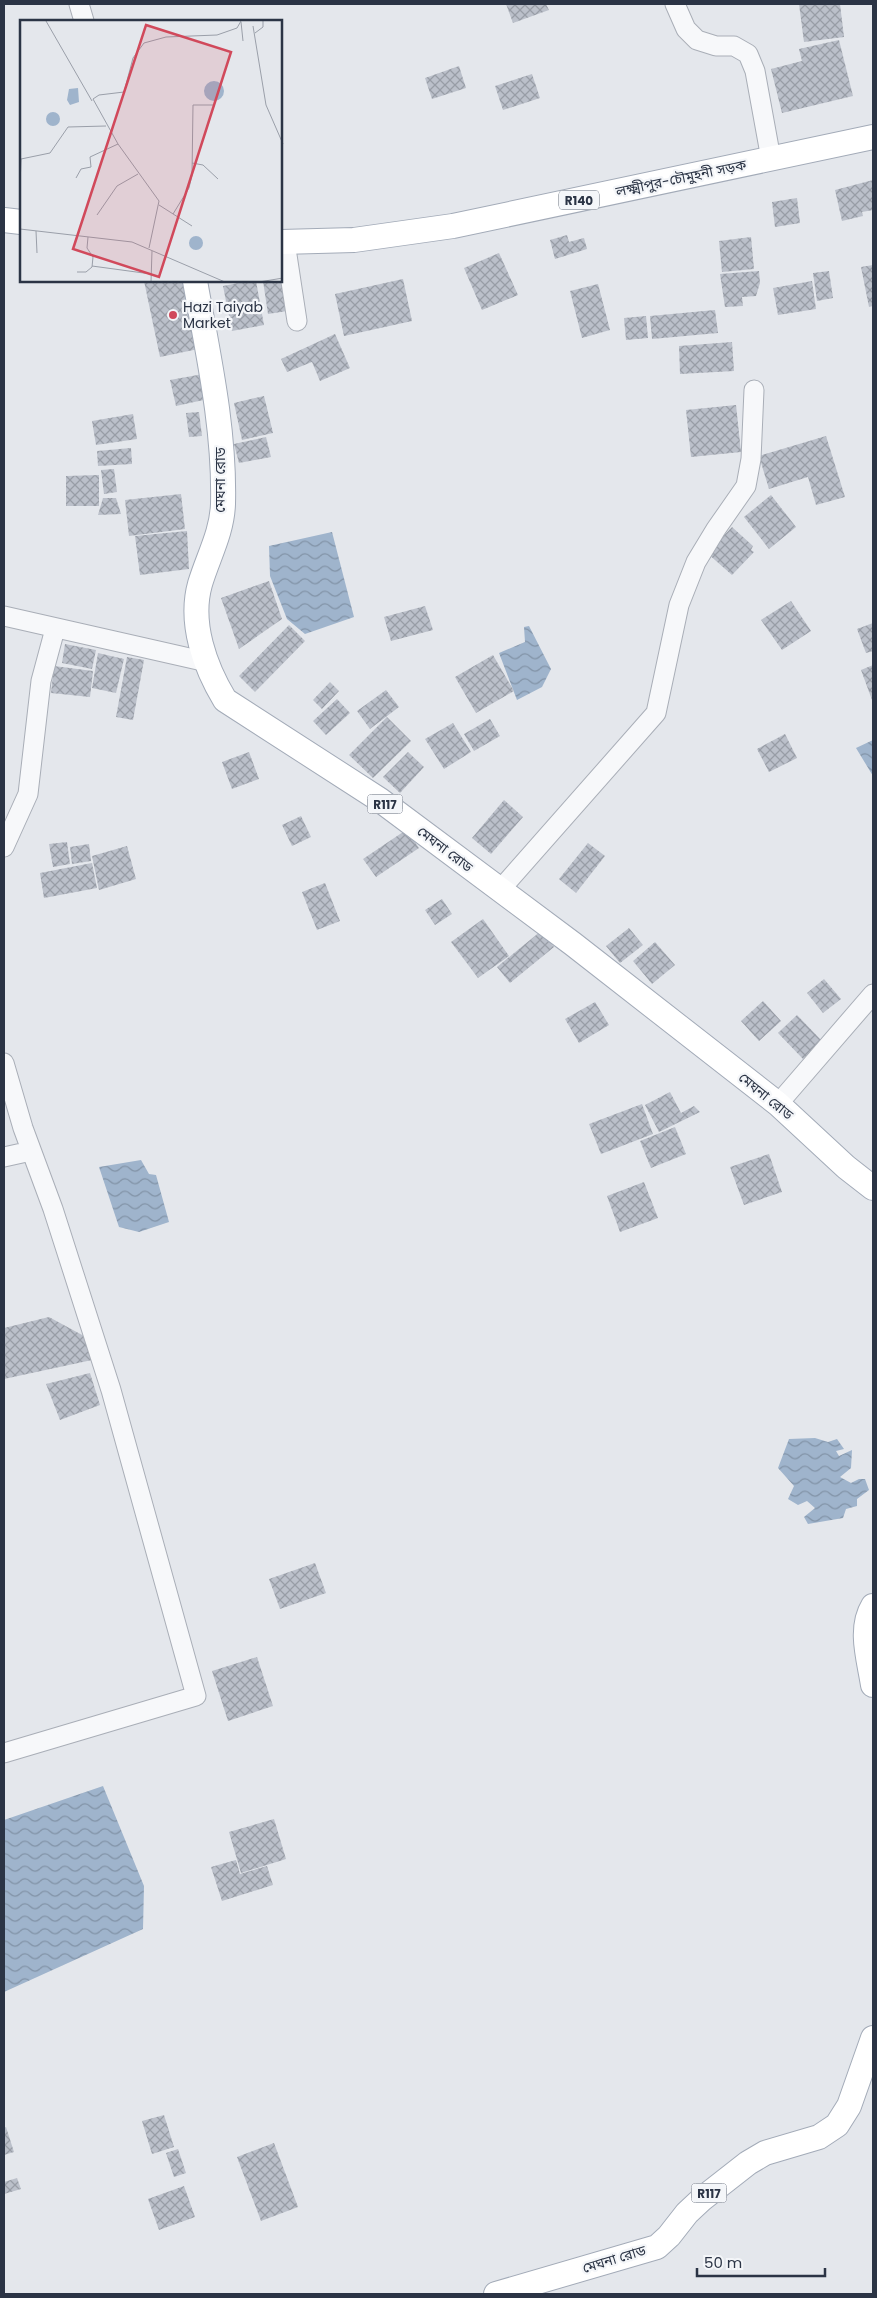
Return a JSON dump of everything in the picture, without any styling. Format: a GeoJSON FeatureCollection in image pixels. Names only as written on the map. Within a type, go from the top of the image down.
{"type":"FeatureCollection","features":[{"type":"Feature","properties":{"kind":"main road","name":"লক্ষ্মীপুর-চৌমুহনী সড়ক"},"geometry":{"type":"LineString","coordinates":[[283,242],[354,240],[453,226],[873,137]]}},
{"type":"Feature","properties":{"kind":"main road"},"geometry":{"type":"LineString","coordinates":[[4,220],[20,222]]}},
{"type":"Feature","properties":{"kind":"main road","name":"মেঘনা রোড"},"geometry":{"type":"LineString","coordinates":[[195,282],[219,427],[223,506],[217,539],[200,585],[196,608],[199,635],[206,662],[225,700],[380,800],[500,890],[778,1104],[846,1167],[873,1188]]}},
{"type":"Feature","properties":{"kind":"main road"},"geometry":{"type":"LineString","coordinates":[[873,1606],[867,1619],[866,1635],[873,1684]]}},
{"type":"Feature","properties":{"kind":"main road","name":"মেঘনা রোড"},"geometry":{"type":"LineString","coordinates":[[496,2294],[657,2246],[669,2236],[702,2199],[748,2163],[765,2153],[819,2137],[837,2125],[849,2106],[873,2038]]}},
{"type":"Feature","properties":{"kind":"street"},"geometry":{"type":"LineString","coordinates":[[79,4],[84,20]]}},
{"type":"Feature","properties":{"kind":"street"},"geometry":{"type":"LineString","coordinates":[[675,4],[686,29],[697,40],[716,46],[734,46],[748,54],[755,71],[772,159]]}},
{"type":"Feature","properties":{"kind":"street"},"geometry":{"type":"LineString","coordinates":[[283,242],[297,321]]}},
{"type":"Feature","properties":{"kind":"street"},"geometry":{"type":"LineString","coordinates":[[500,890],[656,713],[682,597],[696,562],[746,486],[751,459],[754,390]]}},
{"type":"Feature","properties":{"kind":"street"},"geometry":{"type":"LineString","coordinates":[[4,616],[54,629],[206,662]]}},
{"type":"Feature","properties":{"kind":"street"},"geometry":{"type":"LineString","coordinates":[[4,847],[28,794],[41,681],[54,629]]}},
{"type":"Feature","properties":{"kind":"street"},"geometry":{"type":"LineString","coordinates":[[778,1104],[873,994]]}},
{"type":"Feature","properties":{"kind":"street"},"geometry":{"type":"LineString","coordinates":[[4,1063],[31,1151],[54,1209],[111,1390],[196,1696],[4,1753]]}},
{"type":"Feature","properties":{"kind":"street"},"geometry":{"type":"LineString","coordinates":[[4,1157],[31,1151]]}},
{"type":"Feature","properties":{"kind":"water"},"geometry":{"type":"Polygon","coordinates":[[[332,532],[354,617],[305,634],[287,619],[270,576],[269,546],[332,532]]]}},
{"type":"Feature","properties":{"kind":"water"},"geometry":{"type":"Polygon","coordinates":[[[529,626],[551,669],[542,687],[517,700],[499,653],[525,642],[524,627],[529,626]]]}},
{"type":"Feature","properties":{"kind":"water"},"geometry":{"type":"Polygon","coordinates":[[[873,740],[873,776],[856,748],[873,740]]]}},
{"type":"Feature","properties":{"kind":"water"},"geometry":{"type":"Polygon","coordinates":[[[141,1160],[149,1174],[156,1175],[169,1222],[139,1232],[119,1227],[99,1167],[141,1160]]]}},
{"type":"Feature","properties":{"kind":"water"},"geometry":{"type":"Polygon","coordinates":[[[815,1438],[828,1442],[837,1439],[844,1449],[836,1451],[839,1456],[852,1450],[851,1468],[840,1477],[851,1483],[859,1479],[865,1479],[869,1490],[857,1499],[857,1506],[846,1509],[843,1518],[808,1524],[804,1517],[815,1508],[807,1501],[798,1505],[788,1499],[794,1486],[778,1468],[789,1439],[815,1438]]]}},
{"type":"Feature","properties":{"kind":"water"},"geometry":{"type":"Polygon","coordinates":[[[103,1786],[144,1886],[143,1929],[4,1992],[4,1820],[103,1786]]]}},
{"type":"Feature","properties":{"kind":"building"},"geometry":{"type":"Polygon","coordinates":[[[506,4],[546,4],[549,10],[513,23],[506,4]]]}},
{"type":"Feature","properties":{"kind":"building"},"geometry":{"type":"Polygon","coordinates":[[[799,4],[840,4],[844,37],[804,42],[799,4]]]}},
{"type":"Feature","properties":{"kind":"building"},"geometry":{"type":"Polygon","coordinates":[[[839,40],[853,96],[782,113],[771,69],[802,61],[799,49],[839,40]]]}},
{"type":"Feature","properties":{"kind":"building"},"geometry":{"type":"Polygon","coordinates":[[[459,66],[466,88],[432,99],[425,78],[459,66]]]}},
{"type":"Feature","properties":{"kind":"building"},"geometry":{"type":"Polygon","coordinates":[[[532,74],[540,98],[503,110],[495,86],[532,74]]]}},
{"type":"Feature","properties":{"kind":"building"},"geometry":{"type":"Polygon","coordinates":[[[873,180],[873,210],[862,212],[863,216],[842,221],[835,190],[873,180]]]}},
{"type":"Feature","properties":{"kind":"building"},"geometry":{"type":"Polygon","coordinates":[[[797,198],[800,223],[775,227],[772,202],[797,198]]]}},
{"type":"Feature","properties":{"kind":"building"},"geometry":{"type":"Polygon","coordinates":[[[567,235],[569,242],[584,238],[587,249],[555,259],[550,240],[567,235]]]}},
{"type":"Feature","properties":{"kind":"building"},"geometry":{"type":"Polygon","coordinates":[[[751,237],[754,269],[722,272],[719,241],[751,237]]]}},
{"type":"Feature","properties":{"kind":"building"},"geometry":{"type":"Polygon","coordinates":[[[499,253],[518,295],[482,310],[464,268],[499,253]]]}},
{"type":"Feature","properties":{"kind":"building"},"geometry":{"type":"Polygon","coordinates":[[[282,256],[300,309],[268,314],[263,282],[282,282],[282,256]]]}},
{"type":"Feature","properties":{"kind":"building"},"geometry":{"type":"Polygon","coordinates":[[[873,265],[873,306],[869,307],[861,267],[873,265]]]}},
{"type":"Feature","properties":{"kind":"building"},"geometry":{"type":"Polygon","coordinates":[[[759,271],[760,283],[756,296],[742,297],[743,306],[725,307],[720,274],[759,271]]]}},
{"type":"Feature","properties":{"kind":"building"},"geometry":{"type":"Polygon","coordinates":[[[829,271],[833,298],[817,301],[813,273],[829,271]]]}},
{"type":"Feature","properties":{"kind":"building"},"geometry":{"type":"Polygon","coordinates":[[[403,279],[412,321],[344,336],[335,294],[403,279]]]}},
{"type":"Feature","properties":{"kind":"building"},"geometry":{"type":"Polygon","coordinates":[[[812,281],[816,309],[778,315],[773,288],[812,281]]]}},
{"type":"Feature","properties":{"kind":"building","name":"Hazi Taiyab Market"},"geometry":{"type":"Polygon","coordinates":[[[144,282],[189,282],[203,348],[160,357],[144,282]]]}},
{"type":"Feature","properties":{"kind":"building"},"geometry":{"type":"Polygon","coordinates":[[[243,282],[256,282],[264,325],[232,331],[223,286],[243,282]]]}},
{"type":"Feature","properties":{"kind":"building"},"geometry":{"type":"Polygon","coordinates":[[[598,284],[610,330],[582,338],[570,291],[598,284]]]}},
{"type":"Feature","properties":{"kind":"building"},"geometry":{"type":"Polygon","coordinates":[[[715,310],[718,333],[652,339],[650,316],[715,310]]]}},
{"type":"Feature","properties":{"kind":"building"},"geometry":{"type":"Polygon","coordinates":[[[646,316],[648,338],[626,340],[624,318],[646,316]]]}},
{"type":"Feature","properties":{"kind":"building"},"geometry":{"type":"Polygon","coordinates":[[[335,334],[350,368],[320,381],[312,362],[287,372],[281,359],[335,334]]]}},
{"type":"Feature","properties":{"kind":"building"},"geometry":{"type":"Polygon","coordinates":[[[732,342],[734,371],[680,374],[679,346],[732,342]]]}},
{"type":"Feature","properties":{"kind":"building"},"geometry":{"type":"Polygon","coordinates":[[[203,374],[208,399],[176,406],[170,380],[203,374]]]}},
{"type":"Feature","properties":{"kind":"building"},"geometry":{"type":"Polygon","coordinates":[[[264,396],[273,433],[242,440],[234,403],[264,396]]]}},
{"type":"Feature","properties":{"kind":"building"},"geometry":{"type":"Polygon","coordinates":[[[736,405],[741,452],[691,457],[686,410],[736,405]]]}},
{"type":"Feature","properties":{"kind":"building"},"geometry":{"type":"Polygon","coordinates":[[[199,412],[202,436],[189,437],[186,413],[199,412]]]}},
{"type":"Feature","properties":{"kind":"building"},"geometry":{"type":"Polygon","coordinates":[[[133,414],[137,439],[96,445],[92,421],[133,414]]]}},
{"type":"Feature","properties":{"kind":"building"},"geometry":{"type":"Polygon","coordinates":[[[826,436],[845,497],[816,505],[808,477],[769,489],[759,456],[826,436]]]}},
{"type":"Feature","properties":{"kind":"building"},"geometry":{"type":"Polygon","coordinates":[[[266,437],[271,457],[239,463],[234,444],[266,437]]]}},
{"type":"Feature","properties":{"kind":"building"},"geometry":{"type":"Polygon","coordinates":[[[131,448],[132,464],[98,466],[97,451],[131,448]]]}},
{"type":"Feature","properties":{"kind":"building"},"geometry":{"type":"Polygon","coordinates":[[[114,469],[117,492],[104,494],[101,470],[114,469]]]}},
{"type":"Feature","properties":{"kind":"building"},"geometry":{"type":"Polygon","coordinates":[[[99,475],[99,506],[66,506],[66,476],[99,475]]]}},
{"type":"Feature","properties":{"kind":"building"},"geometry":{"type":"Polygon","coordinates":[[[181,494],[185,529],[129,536],[125,500],[181,494]]]}},
{"type":"Feature","properties":{"kind":"building"},"geometry":{"type":"Polygon","coordinates":[[[771,495],[796,527],[769,549],[744,517],[771,495]]]}},
{"type":"Feature","properties":{"kind":"building"},"geometry":{"type":"Polygon","coordinates":[[[103,498],[116,498],[121,514],[98,515],[103,498]]]}},
{"type":"Feature","properties":{"kind":"building"},"geometry":{"type":"Polygon","coordinates":[[[732,527],[753,546],[751,550],[754,552],[732,575],[707,553],[732,527]]]}},
{"type":"Feature","properties":{"kind":"building"},"geometry":{"type":"Polygon","coordinates":[[[187,531],[189,569],[140,575],[135,536],[187,531]]]}},
{"type":"Feature","properties":{"kind":"building"},"geometry":{"type":"Polygon","coordinates":[[[269,581],[282,619],[239,649],[221,598],[269,581]]]}},
{"type":"Feature","properties":{"kind":"building"},"geometry":{"type":"Polygon","coordinates":[[[791,601],[811,631],[782,650],[761,620],[791,601]]]}},
{"type":"Feature","properties":{"kind":"building"},"geometry":{"type":"Polygon","coordinates":[[[425,606],[433,630],[391,641],[384,617],[425,606]]]}},
{"type":"Feature","properties":{"kind":"building"},"geometry":{"type":"Polygon","coordinates":[[[873,623],[873,651],[866,653],[857,629],[873,623]]]}},
{"type":"Feature","properties":{"kind":"building"},"geometry":{"type":"Polygon","coordinates":[[[289,625],[305,641],[255,692],[239,676],[289,625]]]}},
{"type":"Feature","properties":{"kind":"building"},"geometry":{"type":"Polygon","coordinates":[[[65,644],[96,650],[92,669],[62,663],[65,644]]]}},
{"type":"Feature","properties":{"kind":"building"},"geometry":{"type":"Polygon","coordinates":[[[98,653],[124,659],[116,693],[92,688],[98,653]]]}},
{"type":"Feature","properties":{"kind":"building"},"geometry":{"type":"Polygon","coordinates":[[[493,655],[514,691],[476,713],[455,677],[493,655]]]}},
{"type":"Feature","properties":{"kind":"building"},"geometry":{"type":"Polygon","coordinates":[[[127,657],[144,660],[133,720],[116,717],[127,657]]]}},
{"type":"Feature","properties":{"kind":"building"},"geometry":{"type":"Polygon","coordinates":[[[873,665],[873,700],[872,700],[861,670],[873,665]]]}},
{"type":"Feature","properties":{"kind":"building"},"geometry":{"type":"Polygon","coordinates":[[[54,666],[93,671],[90,697],[51,693],[54,666]]]}},
{"type":"Feature","properties":{"kind":"building"},"geometry":{"type":"Polygon","coordinates":[[[330,682],[339,691],[322,709],[313,700],[330,682]]]}},
{"type":"Feature","properties":{"kind":"building"},"geometry":{"type":"Polygon","coordinates":[[[386,690],[399,707],[370,729],[357,711],[386,690]]]}},
{"type":"Feature","properties":{"kind":"building"},"geometry":{"type":"Polygon","coordinates":[[[337,699],[350,713],[326,735],[313,721],[337,699]]]}},
{"type":"Feature","properties":{"kind":"building"},"geometry":{"type":"Polygon","coordinates":[[[387,717],[411,741],[373,778],[349,755],[387,717]]]}},
{"type":"Feature","properties":{"kind":"building"},"geometry":{"type":"Polygon","coordinates":[[[490,719],[500,736],[474,751],[464,734],[490,719]]]}},
{"type":"Feature","properties":{"kind":"building"},"geometry":{"type":"Polygon","coordinates":[[[453,723],[471,752],[444,769],[425,739],[453,723]]]}},
{"type":"Feature","properties":{"kind":"building"},"geometry":{"type":"Polygon","coordinates":[[[785,734],[797,758],[769,772],[757,749],[785,734]]]}},
{"type":"Feature","properties":{"kind":"building"},"geometry":{"type":"Polygon","coordinates":[[[249,752],[259,779],[232,789],[222,762],[249,752]]]}},
{"type":"Feature","properties":{"kind":"building"},"geometry":{"type":"Polygon","coordinates":[[[408,752],[424,767],[400,793],[383,777],[408,752]]]}},
{"type":"Feature","properties":{"kind":"building"},"geometry":{"type":"Polygon","coordinates":[[[504,800],[523,817],[491,854],[472,838],[504,800]]]}},
{"type":"Feature","properties":{"kind":"building"},"geometry":{"type":"Polygon","coordinates":[[[301,816],[311,837],[292,846],[282,825],[301,816]]]}},
{"type":"Feature","properties":{"kind":"building"},"geometry":{"type":"Polygon","coordinates":[[[406,830],[419,848],[376,877],[363,859],[406,830]]]}},
{"type":"Feature","properties":{"kind":"building"},"geometry":{"type":"Polygon","coordinates":[[[67,842],[70,864],[53,867],[49,844],[67,842]]]}},
{"type":"Feature","properties":{"kind":"building"},"geometry":{"type":"Polygon","coordinates":[[[588,843],[605,856],[576,893],[559,879],[588,843]]]}},
{"type":"Feature","properties":{"kind":"building"},"geometry":{"type":"Polygon","coordinates":[[[89,844],[91,861],[72,864],[70,847],[89,844]]]}},
{"type":"Feature","properties":{"kind":"building"},"geometry":{"type":"Polygon","coordinates":[[[127,846],[136,879],[99,890],[92,856],[127,846]]]}},
{"type":"Feature","properties":{"kind":"building"},"geometry":{"type":"Polygon","coordinates":[[[92,863],[97,888],[44,898],[40,873],[92,863]]]}},
{"type":"Feature","properties":{"kind":"building"},"geometry":{"type":"Polygon","coordinates":[[[325,883],[340,921],[317,930],[302,892],[325,883]]]}},
{"type":"Feature","properties":{"kind":"building"},"geometry":{"type":"Polygon","coordinates":[[[442,899],[452,914],[435,925],[425,910],[442,899]]]}},
{"type":"Feature","properties":{"kind":"building"},"geometry":{"type":"Polygon","coordinates":[[[483,919],[509,956],[478,978],[451,942],[483,919]]]}},
{"type":"Feature","properties":{"kind":"building"},"geometry":{"type":"Polygon","coordinates":[[[629,928],[643,945],[620,963],[606,946],[629,928]]]}},
{"type":"Feature","properties":{"kind":"building"},"geometry":{"type":"Polygon","coordinates":[[[541,931],[554,947],[510,983],[497,967],[541,931]]]}},
{"type":"Feature","properties":{"kind":"building"},"geometry":{"type":"Polygon","coordinates":[[[655,942],[675,965],[652,984],[633,961],[655,942]]]}},
{"type":"Feature","properties":{"kind":"building"},"geometry":{"type":"Polygon","coordinates":[[[824,979],[841,999],[823,1013],[807,993],[824,979]]]}},
{"type":"Feature","properties":{"kind":"building"},"geometry":{"type":"Polygon","coordinates":[[[763,1001],[781,1021],[759,1041],[741,1021],[763,1001]]]}},
{"type":"Feature","properties":{"kind":"building"},"geometry":{"type":"Polygon","coordinates":[[[595,1002],[609,1025],[579,1043],[565,1019],[595,1002]]]}},
{"type":"Feature","properties":{"kind":"building"},"geometry":{"type":"Polygon","coordinates":[[[797,1015],[822,1041],[803,1059],[778,1033],[797,1015]]]}},
{"type":"Feature","properties":{"kind":"building"},"geometry":{"type":"Polygon","coordinates":[[[670,1092],[681,1113],[694,1106],[700,1112],[659,1132],[645,1105],[670,1092]]]}},
{"type":"Feature","properties":{"kind":"building"},"geometry":{"type":"Polygon","coordinates":[[[642,1104],[653,1134],[601,1154],[589,1124],[642,1104]]]}},
{"type":"Feature","properties":{"kind":"building"},"geometry":{"type":"Polygon","coordinates":[[[675,1127],[686,1154],[651,1168],[640,1141],[675,1127]]]}},
{"type":"Feature","properties":{"kind":"building"},"geometry":{"type":"Polygon","coordinates":[[[769,1154],[782,1192],[744,1205],[730,1167],[769,1154]]]}},
{"type":"Feature","properties":{"kind":"building"},"geometry":{"type":"Polygon","coordinates":[[[644,1182],[658,1218],[620,1232],[607,1196],[644,1182]]]}},
{"type":"Feature","properties":{"kind":"building"},"geometry":{"type":"Polygon","coordinates":[[[49,1317],[84,1336],[92,1360],[4,1379],[4,1328],[49,1317]]]}},
{"type":"Feature","properties":{"kind":"building"},"geometry":{"type":"Polygon","coordinates":[[[90,1373],[100,1405],[60,1420],[46,1384],[90,1373]]]}},
{"type":"Feature","properties":{"kind":"building"},"geometry":{"type":"Polygon","coordinates":[[[315,1563],[326,1593],[280,1609],[269,1579],[315,1563]]]}},
{"type":"Feature","properties":{"kind":"building"},"geometry":{"type":"Polygon","coordinates":[[[257,1657],[273,1706],[228,1721],[212,1671],[257,1657]]]}},
{"type":"Feature","properties":{"kind":"building"},"geometry":{"type":"Polygon","coordinates":[[[274,1819],[286,1859],[241,1873],[229,1832],[274,1819]]]}},
{"type":"Feature","properties":{"kind":"building"},"geometry":{"type":"Polygon","coordinates":[[[236,1860],[240,1874],[267,1866],[273,1885],[222,1901],[211,1867],[236,1860]]]}},
{"type":"Feature","properties":{"kind":"building"},"geometry":{"type":"Polygon","coordinates":[[[164,2115],[174,2147],[152,2154],[142,2121],[164,2115]]]}},
{"type":"Feature","properties":{"kind":"building"},"geometry":{"type":"Polygon","coordinates":[[[6,2127],[14,2152],[4,2155],[4,2128],[6,2127]]]}},
{"type":"Feature","properties":{"kind":"building"},"geometry":{"type":"Polygon","coordinates":[[[274,2143],[298,2207],[261,2221],[237,2157],[274,2143]]]}},
{"type":"Feature","properties":{"kind":"building"},"geometry":{"type":"Polygon","coordinates":[[[178,2149],[186,2173],[174,2177],[166,2153],[178,2149]]]}},
{"type":"Feature","properties":{"kind":"building"},"geometry":{"type":"Polygon","coordinates":[[[17,2178],[21,2189],[4,2194],[4,2182],[17,2178]]]}},
{"type":"Feature","properties":{"kind":"building"},"geometry":{"type":"Polygon","coordinates":[[[184,2186],[195,2217],[159,2230],[148,2199],[184,2186]]]}},
{"type":"Feature","properties":{"kind":"place","name":"Hazi Taiyab Market"},"geometry":{"type":"Point","coordinates":[173,315]}}]}
